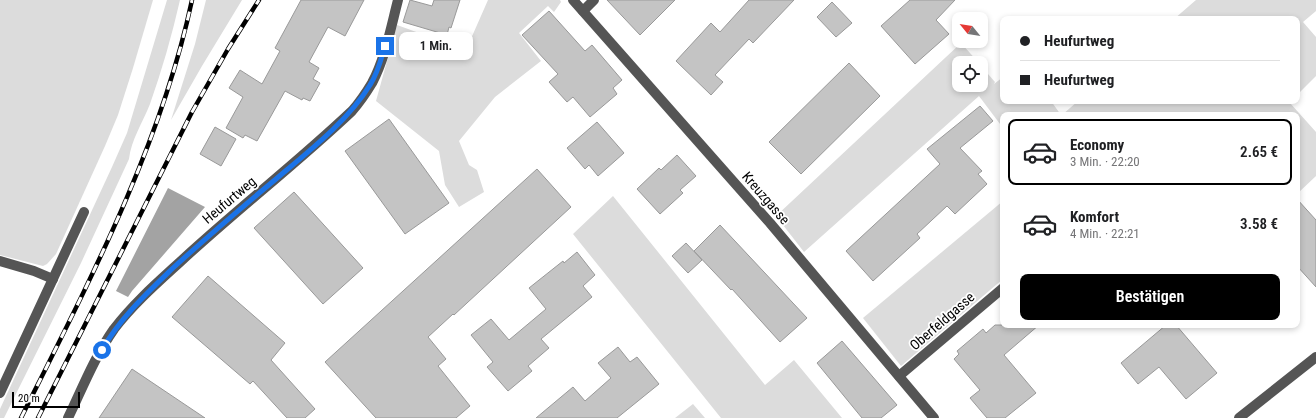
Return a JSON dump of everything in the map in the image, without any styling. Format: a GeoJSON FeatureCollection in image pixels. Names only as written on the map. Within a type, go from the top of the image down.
{"type":"FeatureCollection","features":[{"type":"Feature","properties":{"kind":"street","name":"Heufurtweg"},"geometry":{"type":"LineString","coordinates":[[68,418],[106,342],[132,308],[201,243],[302,157],[352,111],[371,84],[379,68],[398,0]]}},
{"type":"Feature","properties":{"kind":"street","name":"Kreuzgasse"},"geometry":{"type":"LineString","coordinates":[[573,0],[770,223],[934,418]]}},
{"type":"Feature","properties":{"kind":"street"},"geometry":{"type":"LineString","coordinates":[[583,11],[594,0]]}},
{"type":"Feature","properties":{"kind":"street"},"geometry":{"type":"LineString","coordinates":[[0,393],[84,212]]}},
{"type":"Feature","properties":{"kind":"street"},"geometry":{"type":"LineString","coordinates":[[0,261],[34,271],[53,279]]}},
{"type":"Feature","properties":{"kind":"street","name":"Oberfeldgasse"},"geometry":{"type":"LineString","coordinates":[[899,376],[1000,291]]}},
{"type":"Feature","properties":{"kind":"street"},"geometry":{"type":"LineString","coordinates":[[1239,418],[1316,358]]}},
{"type":"Feature","properties":{"kind":"shaded area"},"geometry":{"type":"Polygon","coordinates":[[[0,0],[153,0],[118,115],[56,254],[47,264],[43,266],[0,255],[0,0]]]}},
{"type":"Feature","properties":{"kind":"shaded area"},"geometry":{"type":"Polygon","coordinates":[[[167,0],[180,0],[159,78],[150,104],[135,138],[129,159],[81,263],[4,418],[0,418],[0,409],[127,133],[167,0]]]}},
{"type":"Feature","properties":{"kind":"shaded area"},"geometry":{"type":"Polygon","coordinates":[[[206,0],[242,0],[171,120],[195,44],[206,0]]]}},
{"type":"Feature","properties":{"kind":"shaded area"},"geometry":{"type":"Polygon","coordinates":[[[488,0],[560,0],[561,2],[554,12],[548,6],[519,33],[541,61],[495,97],[459,141],[469,165],[477,170],[484,192],[459,207],[445,185],[439,151],[376,101],[397,25],[466,50],[488,0]]]}},
{"type":"Feature","properties":{"kind":"shaded area"},"geometry":{"type":"Polygon","coordinates":[[[1196,0],[1316,0],[1316,11],[1303,22],[1316,37],[1316,76],[1300,92],[1300,16],[1177,16],[1196,0]]]}},
{"type":"Feature","properties":{"kind":"shaded area"},"geometry":{"type":"Polygon","coordinates":[[[956,48],[966,48],[973,56],[952,56],[952,92],[988,92],[988,74],[995,82],[994,84],[1000,79],[1000,104],[1053,104],[1059,112],[1000,112],[1000,124],[979,96],[804,252],[776,216],[956,48]]]}},
{"type":"Feature","properties":{"kind":"shaded area"},"geometry":{"type":"Polygon","coordinates":[[[1075,104],[1291,104],[1298,112],[1065,112],[1075,104]]]}},
{"type":"Feature","properties":{"kind":"shaded area"},"geometry":{"type":"Polygon","coordinates":[[[1300,114],[1316,132],[1316,176],[1300,191],[1300,114]]]}},
{"type":"Feature","properties":{"kind":"shaded area"},"geometry":{"type":"Polygon","coordinates":[[[168,188],[205,207],[128,297],[116,291],[168,188]]]}},
{"type":"Feature","properties":{"kind":"shaded area"},"geometry":{"type":"Polygon","coordinates":[[[613,196],[765,385],[794,360],[842,418],[721,418],[573,234],[613,196]]]}},
{"type":"Feature","properties":{"kind":"shaded area"},"geometry":{"type":"Polygon","coordinates":[[[1000,204],[1000,282],[901,366],[863,318],[1000,204]]]}},
{"type":"Feature","properties":{"kind":"shaded area"},"geometry":{"type":"Polygon","coordinates":[[[693,404],[705,418],[675,418],[693,404]]]}},
{"type":"Feature","properties":{"kind":"building"},"geometry":{"type":"Polygon","coordinates":[[[301,0],[364,0],[345,36],[328,27],[309,62],[319,68],[313,79],[320,83],[310,101],[303,98],[302,100],[285,91],[257,141],[245,135],[243,138],[226,128],[243,97],[229,88],[240,70],[262,84],[280,51],[275,48],[301,0]]]}},
{"type":"Feature","properties":{"kind":"building"},"geometry":{"type":"Polygon","coordinates":[[[410,0],[432,6],[434,0],[460,0],[451,28],[449,27],[447,35],[403,22],[410,0]]]}},
{"type":"Feature","properties":{"kind":"building"},"geometry":{"type":"Polygon","coordinates":[[[607,0],[675,0],[640,35],[607,0]]]}},
{"type":"Feature","properties":{"kind":"building"},"geometry":{"type":"Polygon","coordinates":[[[749,0],[794,0],[753,43],[749,39],[715,75],[723,82],[711,95],[676,61],[711,23],[720,32],[749,0]]]}},
{"type":"Feature","properties":{"kind":"building"},"geometry":{"type":"Polygon","coordinates":[[[910,0],[955,0],[936,20],[949,34],[915,64],[881,26],[910,0]]]}},
{"type":"Feature","properties":{"kind":"building"},"geometry":{"type":"Polygon","coordinates":[[[832,2],[852,23],[836,37],[817,17],[832,2]]]}},
{"type":"Feature","properties":{"kind":"building"},"geometry":{"type":"Polygon","coordinates":[[[549,11],[585,51],[592,45],[622,80],[613,88],[617,94],[590,117],[573,97],[567,102],[549,82],[558,74],[522,35],[549,11]]]}},
{"type":"Feature","properties":{"kind":"building"},"geometry":{"type":"Polygon","coordinates":[[[849,63],[880,96],[801,174],[769,142],[849,63]]]}},
{"type":"Feature","properties":{"kind":"building"},"geometry":{"type":"Polygon","coordinates":[[[980,106],[993,121],[960,148],[982,171],[978,174],[987,184],[955,214],[947,206],[917,234],[920,238],[873,281],[846,251],[940,164],[927,149],[980,106]]]}},
{"type":"Feature","properties":{"kind":"building"},"geometry":{"type":"Polygon","coordinates":[[[389,119],[449,203],[405,234],[345,151],[389,119]]]}},
{"type":"Feature","properties":{"kind":"building"},"geometry":{"type":"Polygon","coordinates":[[[597,122],[624,153],[598,176],[589,165],[585,169],[567,148],[597,122]]]}},
{"type":"Feature","properties":{"kind":"building"},"geometry":{"type":"Polygon","coordinates":[[[215,127],[236,139],[221,166],[200,154],[215,127]]]}},
{"type":"Feature","properties":{"kind":"building"},"geometry":{"type":"Polygon","coordinates":[[[677,155],[696,176],[680,190],[683,193],[660,214],[637,189],[659,168],[661,170],[677,155]]]}},
{"type":"Feature","properties":{"kind":"building"},"geometry":{"type":"Polygon","coordinates":[[[537,169],[571,207],[454,315],[453,314],[428,337],[446,359],[438,366],[470,406],[456,418],[376,418],[325,362],[537,169]]]}},
{"type":"Feature","properties":{"kind":"building"},"geometry":{"type":"Polygon","coordinates":[[[294,192],[363,268],[323,304],[254,228],[294,192]]]}},
{"type":"Feature","properties":{"kind":"building"},"geometry":{"type":"Polygon","coordinates":[[[1300,202],[1316,220],[1316,287],[1300,269],[1300,202]]]}},
{"type":"Feature","properties":{"kind":"building"},"geometry":{"type":"Polygon","coordinates":[[[720,225],[807,318],[780,342],[732,289],[731,290],[694,251],[720,225]]]}},
{"type":"Feature","properties":{"kind":"building"},"geometry":{"type":"Polygon","coordinates":[[[686,243],[702,260],[688,273],[672,256],[686,243]]]}},
{"type":"Feature","properties":{"kind":"building"},"geometry":{"type":"Polygon","coordinates":[[[577,252],[595,275],[583,286],[592,297],[541,339],[549,348],[528,366],[532,371],[508,391],[487,367],[493,362],[471,335],[491,319],[509,340],[546,309],[529,288],[577,252]]]}},
{"type":"Feature","properties":{"kind":"building"},"geometry":{"type":"Polygon","coordinates":[[[208,276],[285,343],[271,360],[315,409],[305,418],[287,418],[253,381],[250,384],[172,317],[208,276]]]}},
{"type":"Feature","properties":{"kind":"building"},"geometry":{"type":"Polygon","coordinates":[[[995,325],[1000,325],[1000,328],[1036,328],[1004,355],[1036,393],[1005,418],[987,418],[970,398],[980,390],[954,359],[959,354],[957,351],[983,329],[986,333],[995,325]]]}},
{"type":"Feature","properties":{"kind":"building"},"geometry":{"type":"Polygon","coordinates":[[[1162,328],[1179,328],[1217,373],[1186,399],[1159,367],[1138,384],[1121,363],[1162,328]]]}},
{"type":"Feature","properties":{"kind":"building"},"geometry":{"type":"Polygon","coordinates":[[[842,341],[897,405],[881,418],[862,418],[817,363],[842,341]]]}},
{"type":"Feature","properties":{"kind":"building"},"geometry":{"type":"Polygon","coordinates":[[[618,347],[630,362],[637,357],[659,384],[617,418],[536,418],[573,387],[585,401],[611,378],[598,363],[618,347]]]}},
{"type":"Feature","properties":{"kind":"building"},"geometry":{"type":"Polygon","coordinates":[[[132,369],[205,418],[99,418],[132,369]]]}},
{"type":"Feature","properties":{"kind":"railway"},"geometry":{"type":"LineString","coordinates":[[21,418],[96,266],[142,162],[178,54],[192,0]]}},
{"type":"Feature","properties":{"kind":"railway"},"geometry":{"type":"LineString","coordinates":[[38,418],[192,112],[228,49],[259,0]]}},
{"type":"Feature","properties":{"kind":"route"},"geometry":{"type":"LineString","coordinates":[[102,350],[106,342],[132,308],[155,285],[223,223],[296,162],[352,111],[371,84],[379,68],[385,46]]}}]}
